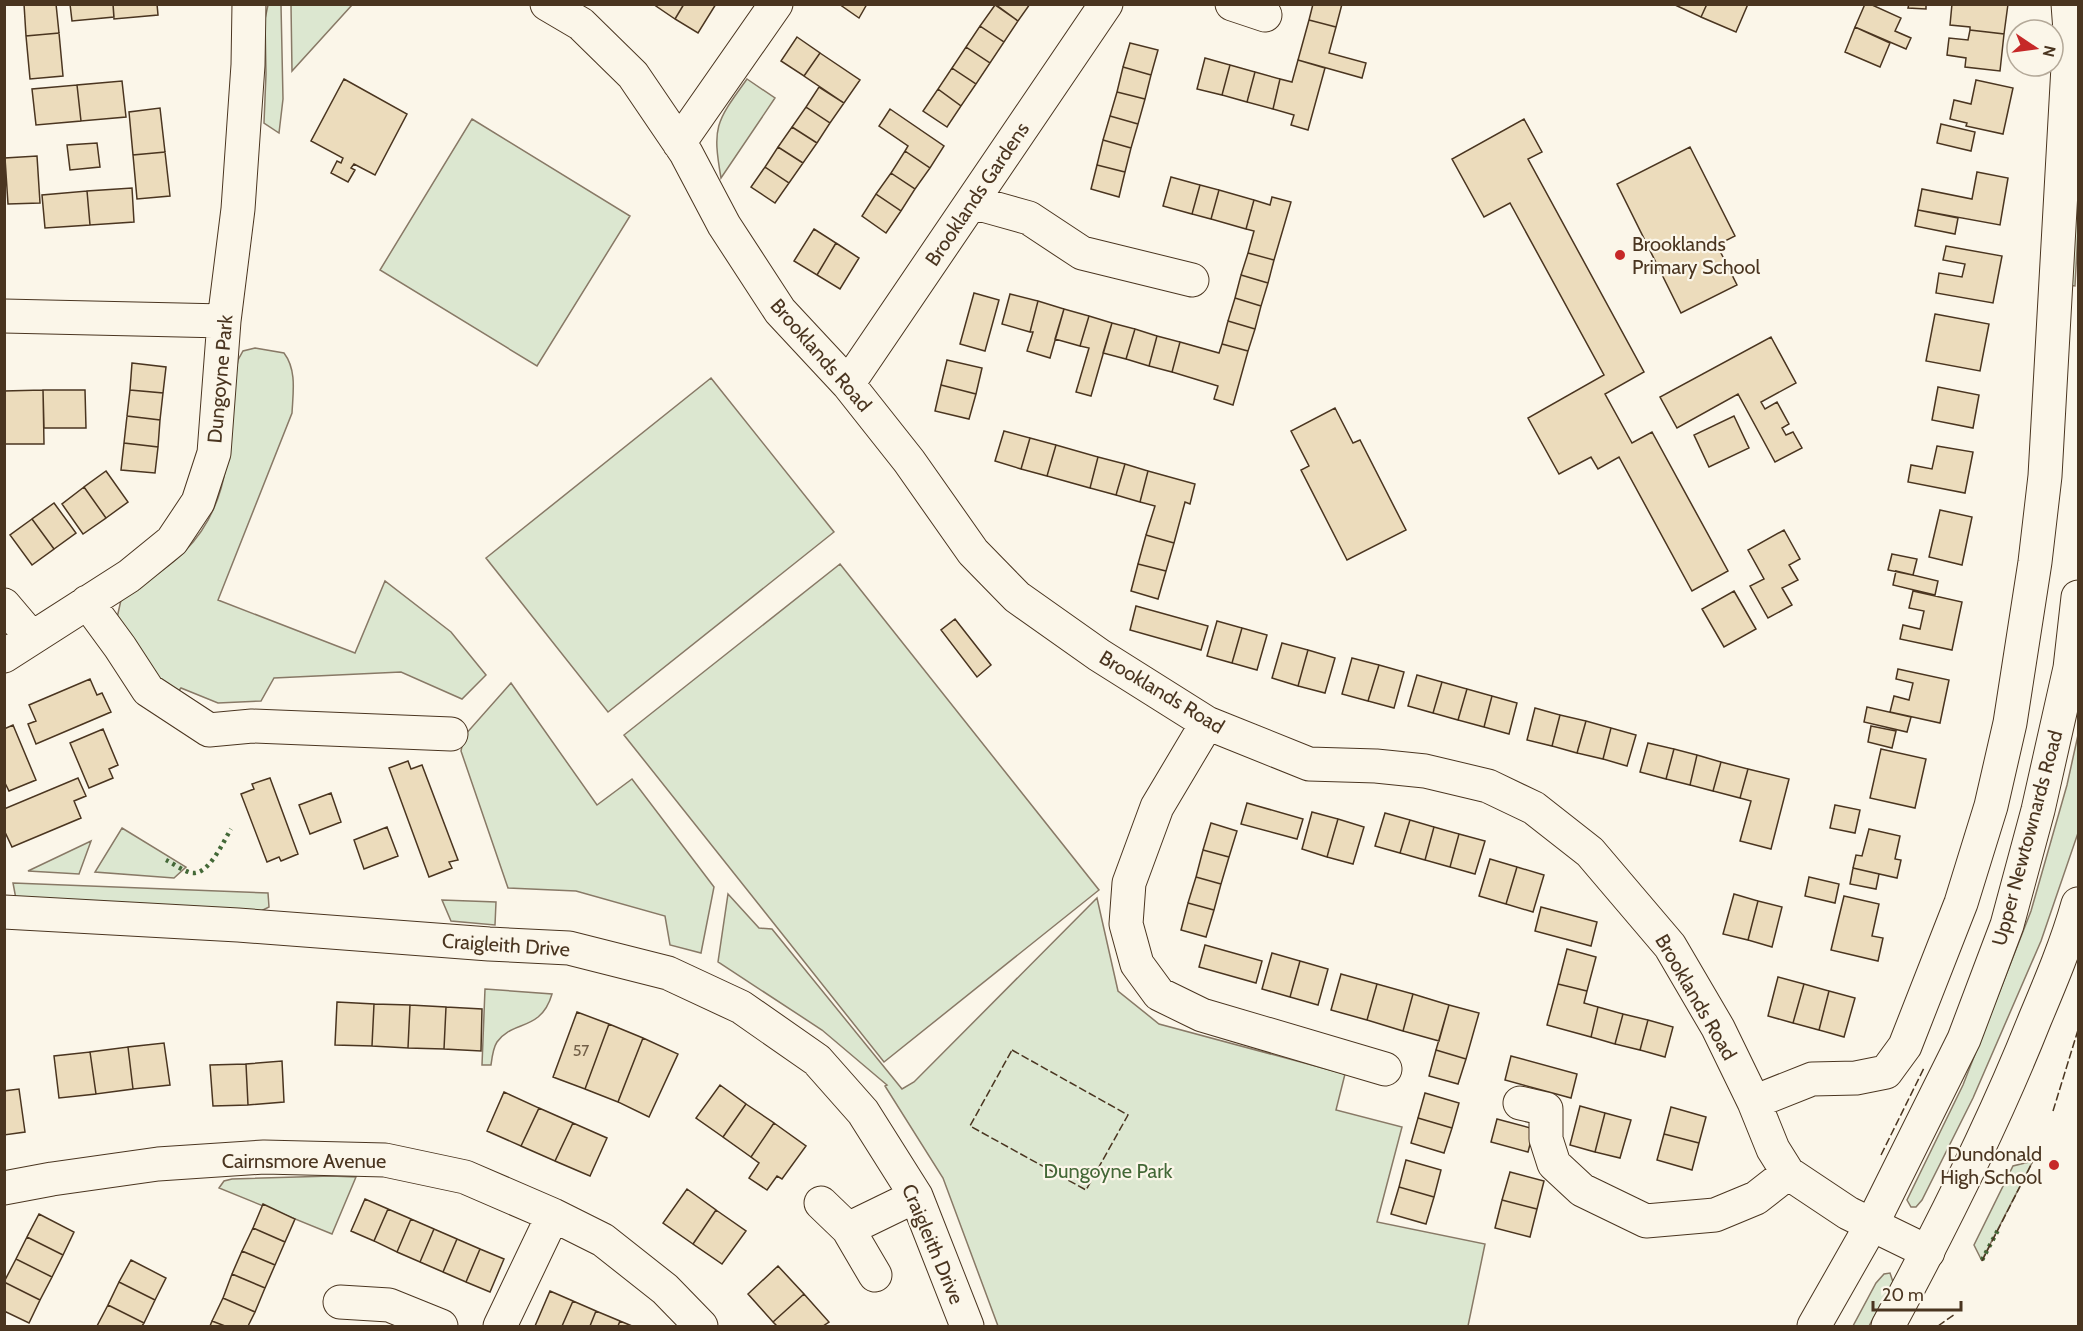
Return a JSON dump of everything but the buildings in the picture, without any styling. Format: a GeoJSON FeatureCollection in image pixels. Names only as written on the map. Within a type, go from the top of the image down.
{"type":"FeatureCollection","features":[{"type":"Feature","properties":{"kind":"main road","name":"Dungoyne Park"},"geometry":{"type":"LineString","coordinates":[[4,656],[129,576],[172,541],[198,502],[214,453],[224,321],[238,209],[248,65],[249,4]]}},
{"type":"Feature","properties":{"kind":"main road","name":"Brooklands Road"},"geometry":{"type":"LineString","coordinates":[[547,4],[581,24],[633,75],[679,142],[724,225],[780,311],[848,384],[909,461],[972,552],[1017,597],[1099,655],[1207,723],[1309,764],[1376,766],[1425,771],[1488,786],[1534,808],[1590,852],[1670,946],[1718,1028],[1754,1102],[1773,1149],[1788,1173],[1848,1213],[1928,1252]]}},
{"type":"Feature","properties":{"kind":"main road"},"geometry":{"type":"LineString","coordinates":[[679,142],[776,4]]}},
{"type":"Feature","properties":{"kind":"main road","name":"Brooklands Gardens"},"geometry":{"type":"LineString","coordinates":[[848,384],[1106,4]]}},
{"type":"Feature","properties":{"kind":"main road"},"geometry":{"type":"LineString","coordinates":[[1232,4],[1265,15]]}},
{"type":"Feature","properties":{"kind":"main road"},"geometry":{"type":"LineString","coordinates":[[1754,1102],[1812,1079],[1856,1078],[1886,1072],[1905,1046],[1961,903],[1991,806],[2010,723],[2024,641],[2045,476],[2070,31],[2068,4]]}},
{"type":"Feature","properties":{"kind":"main road"},"geometry":{"type":"LineString","coordinates":[[972,202],[1029,218],[1082,253],[1192,280]]}},
{"type":"Feature","properties":{"kind":"main road"},"geometry":{"type":"LineString","coordinates":[[4,316],[224,321]]}},
{"type":"Feature","properties":{"kind":"main road","name":"Upper Newtownards Road"},"geometry":{"type":"LineString","coordinates":[[1814,1326],[1872,1224],[1964,1040],[2007,925],[2038,810],[2070,668],[2079,597]]}},
{"type":"Feature","properties":{"kind":"main road"},"geometry":{"type":"LineString","coordinates":[[87,602],[120,646],[148,690],[209,730],[252,726],[451,734]]}},
{"type":"Feature","properties":{"kind":"main road"},"geometry":{"type":"LineString","coordinates":[[4,605],[32,638]]}},
{"type":"Feature","properties":{"kind":"main road"},"geometry":{"type":"LineString","coordinates":[[1207,723],[1157,807],[1129,883],[1126,924],[1137,964],[1159,994],[1202,1015],[1384,1069]]}},
{"type":"Feature","properties":{"kind":"main road"},"geometry":{"type":"LineString","coordinates":[[1888,1326],[1928,1252],[2018,1061],[2069,935],[2079,904]]}},
{"type":"Feature","properties":{"kind":"main road","name":"Craigleith Drive"},"geometry":{"type":"LineString","coordinates":[[4,912],[238,925],[569,948],[668,974],[741,1007],[817,1059],[863,1112],[916,1196],[967,1326]]}},
{"type":"Feature","properties":{"kind":"main road"},"geometry":{"type":"LineString","coordinates":[[1520,1103],[1545,1109],[1546,1139],[1554,1164],[1561,1171],[1582,1190],[1646,1221],[1715,1215],[1756,1198],[1788,1173]]}},
{"type":"Feature","properties":{"kind":"main road","name":"Cairnsmore Avenue"},"geometry":{"type":"LineString","coordinates":[[4,1188],[158,1164],[264,1157],[385,1160],[465,1177],[553,1215],[603,1240],[665,1289],[701,1326]]}},
{"type":"Feature","properties":{"kind":"main road"},"geometry":{"type":"LineString","coordinates":[[848,1229],[916,1196]]}},
{"type":"Feature","properties":{"kind":"main road"},"geometry":{"type":"LineString","coordinates":[[821,1203],[848,1229],[875,1275]]}},
{"type":"Feature","properties":{"kind":"main road"},"geometry":{"type":"LineString","coordinates":[[500,1326],[553,1215]]}},
{"type":"Feature","properties":{"kind":"main road"},"geometry":{"type":"LineString","coordinates":[[340,1302],[389,1305],[441,1326]]}},
{"type":"Feature","properties":{"kind":"green space"},"geometry":{"type":"Polygon","coordinates":[[[268,5],[281,5],[283,99],[279,133],[264,123],[265,19],[268,5]]]}},
{"type":"Feature","properties":{"kind":"green space"},"geometry":{"type":"Polygon","coordinates":[[[291,5],[352,5],[292,71],[291,5]]]}},
{"type":"Feature","properties":{"kind":"green space"},"geometry":{"type":"Polygon","coordinates":[[[747,79],[775,98],[721,178],[717,147],[719,125],[729,105],[747,79]]]}},
{"type":"Feature","properties":{"kind":"green space"},"geometry":{"type":"Polygon","coordinates":[[[2078,107],[2078,231],[2075,286],[2068,285],[2078,107]]]}},
{"type":"Feature","properties":{"kind":"green space"},"geometry":{"type":"Polygon","coordinates":[[[472,119],[630,216],[537,366],[380,270],[472,119]]]}},
{"type":"Feature","properties":{"kind":"green space"},"geometry":{"type":"Polygon","coordinates":[[[255,348],[284,353],[288,360],[293,374],[292,413],[218,600],[355,653],[385,581],[451,632],[486,675],[462,699],[401,672],[274,678],[261,701],[218,703],[181,688],[174,697],[144,670],[117,618],[121,600],[184,552],[202,531],[214,509],[227,462],[238,360],[243,351],[255,348]]]}},
{"type":"Feature","properties":{"kind":"green space"},"geometry":{"type":"Polygon","coordinates":[[[711,378],[834,532],[608,712],[486,558],[711,378]]]}},
{"type":"Feature","properties":{"kind":"green space"},"geometry":{"type":"Polygon","coordinates":[[[840,564],[1099,890],[884,1062],[624,735],[840,564]]]}},
{"type":"Feature","properties":{"kind":"green space"},"geometry":{"type":"Polygon","coordinates":[[[511,683],[597,805],[632,779],[714,887],[701,953],[670,945],[665,916],[576,891],[508,888],[461,751],[464,736],[511,683]]]}},
{"type":"Feature","properties":{"kind":"green space"},"geometry":{"type":"Polygon","coordinates":[[[2078,735],[2078,833],[2041,941],[1973,1098],[1922,1200],[1916,1207],[1911,1207],[1907,1200],[1963,1085],[2031,911],[2067,785],[2078,735]]]}},
{"type":"Feature","properties":{"kind":"green space"},"geometry":{"type":"Polygon","coordinates":[[[122,828],[186,867],[174,878],[95,872],[122,828]]]}},
{"type":"Feature","properties":{"kind":"green space"},"geometry":{"type":"Polygon","coordinates":[[[91,841],[79,874],[28,871],[91,841]]]}},
{"type":"Feature","properties":{"kind":"green space"},"geometry":{"type":"Polygon","coordinates":[[[13,883],[268,893],[269,907],[259,912],[16,899],[13,883]]]}},
{"type":"Feature","properties":{"kind":"green space","name":"Dungoyne Park"},"geometry":{"type":"Polygon","coordinates":[[[728,894],[759,928],[772,929],[902,1089],[914,1082],[1097,898],[1118,991],[1159,1024],[1345,1074],[1336,1110],[1402,1127],[1377,1222],[1485,1244],[1468,1326],[998,1326],[943,1178],[885,1086],[887,1085],[822,1030],[718,962],[728,894]]]}},
{"type":"Feature","properties":{"kind":"green space"},"geometry":{"type":"Polygon","coordinates":[[[442,900],[496,902],[495,925],[451,921],[442,900]]]}},
{"type":"Feature","properties":{"kind":"green space"},"geometry":{"type":"Polygon","coordinates":[[[485,989],[552,994],[547,1006],[534,1020],[503,1035],[497,1042],[491,1065],[482,1065],[485,989]]]}},
{"type":"Feature","properties":{"kind":"green space"},"geometry":{"type":"Polygon","coordinates":[[[2033,1161],[1982,1261],[1974,1245],[2013,1166],[2033,1161]]]}},
{"type":"Feature","properties":{"kind":"green space"},"geometry":{"type":"Polygon","coordinates":[[[356,1177],[332,1234],[219,1188],[224,1181],[232,1179],[356,1177]]]}},
{"type":"Feature","properties":{"kind":"green space"},"geometry":{"type":"Polygon","coordinates":[[[1890,1273],[1893,1282],[1869,1326],[1853,1326],[1876,1283],[1884,1274],[1890,1273]]]}},
{"type":"Feature","properties":{"kind":"hedge"},"geometry":{"type":"LineString","coordinates":[[166,860],[189,872],[198,872],[215,857],[231,829]]}},
{"type":"Feature","properties":{"kind":"hedge"},"geometry":{"type":"LineString","coordinates":[[1982,1260],[1998,1230]]}},
{"type":"Feature","properties":{"kind":"fence"},"geometry":{"type":"LineString","coordinates":[[2053,1111],[2078,1030]]}},
{"type":"Feature","properties":{"kind":"fence"},"geometry":{"type":"LineString","coordinates":[[1012,1050],[1128,1115],[1086,1190],[970,1126],[1012,1050]]}},
{"type":"Feature","properties":{"kind":"fence"},"geometry":{"type":"LineString","coordinates":[[1881,1155],[1924,1068]]}},
{"type":"Feature","properties":{"kind":"fence"},"geometry":{"type":"LineString","coordinates":[[1982,1261],[2033,1161]]}},
{"type":"Feature","properties":{"kind":"fence"},"geometry":{"type":"LineString","coordinates":[[1938,1326],[1955,1314]]}},
{"type":"Feature","properties":{"kind":"place","name":"Brooklands Primary School"},"geometry":{"type":"Point","coordinates":[1620,255]}},
{"type":"Feature","properties":{"kind":"place","name":"Dundonald High School"},"geometry":{"type":"Point","coordinates":[2054,1165]}}]}
